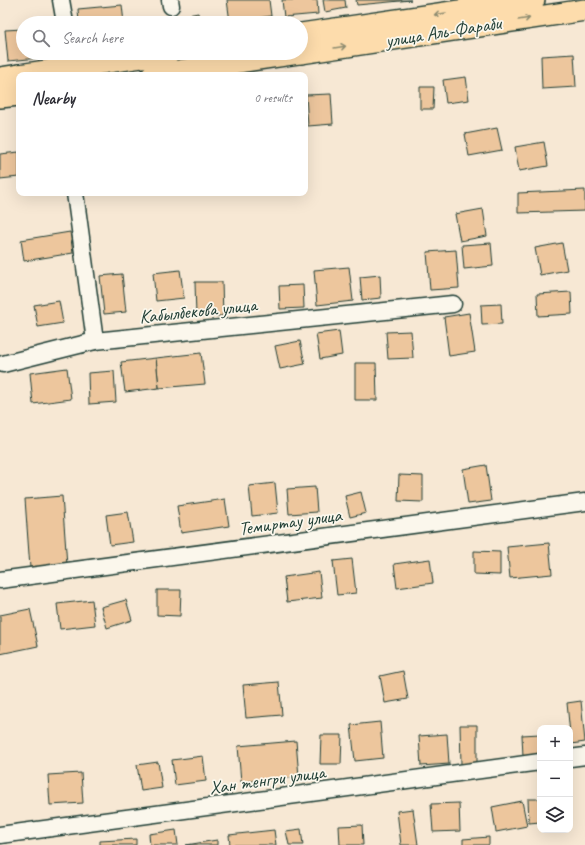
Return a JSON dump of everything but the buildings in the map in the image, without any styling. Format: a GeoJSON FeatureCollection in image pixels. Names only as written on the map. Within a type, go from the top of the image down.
{"type":"FeatureCollection","features":[{"type":"Feature","properties":{"kind":"main road","name":"улица Аль-Фараби"},"geometry":{"type":"LineString","coordinates":[[308,33],[534,0]]}},
{"type":"Feature","properties":{"kind":"main road","name":"улица Аль-Фараби"},"geometry":{"type":"LineString","coordinates":[[308,52],[584,10]]}},
{"type":"Feature","properties":{"kind":"main road"},"geometry":{"type":"LineString","coordinates":[[34,72],[65,66],[113,60]]}},
{"type":"Feature","properties":{"kind":"main road","name":"улица Аль-Фараби"},"geometry":{"type":"LineString","coordinates":[[172,72],[253,60]]}},
{"type":"Feature","properties":{"kind":"main road"},"geometry":{"type":"LineString","coordinates":[[0,78],[16,75]]}},
{"type":"Feature","properties":{"kind":"main road"},"geometry":{"type":"LineString","coordinates":[[0,97],[16,95]]}},
{"type":"Feature","properties":{"kind":"street"},"geometry":{"type":"LineString","coordinates":[[61,0],[64,16]]}},
{"type":"Feature","properties":{"kind":"street"},"geometry":{"type":"LineString","coordinates":[[75,196],[95,341]]}},
{"type":"Feature","properties":{"kind":"street","name":"Кабылбекова улица"},"geometry":{"type":"LineString","coordinates":[[3,364],[95,341],[453,304]]}},
{"type":"Feature","properties":{"kind":"street","name":"Темиртау улица"},"geometry":{"type":"LineString","coordinates":[[0,580],[585,502]]}},
{"type":"Feature","properties":{"kind":"street"},"geometry":{"type":"LineString","coordinates":[[573,758],[585,756]]}},
{"type":"Feature","properties":{"kind":"street","name":"Хан тенгри улица"},"geometry":{"type":"LineString","coordinates":[[0,835],[537,762]]}}]}
